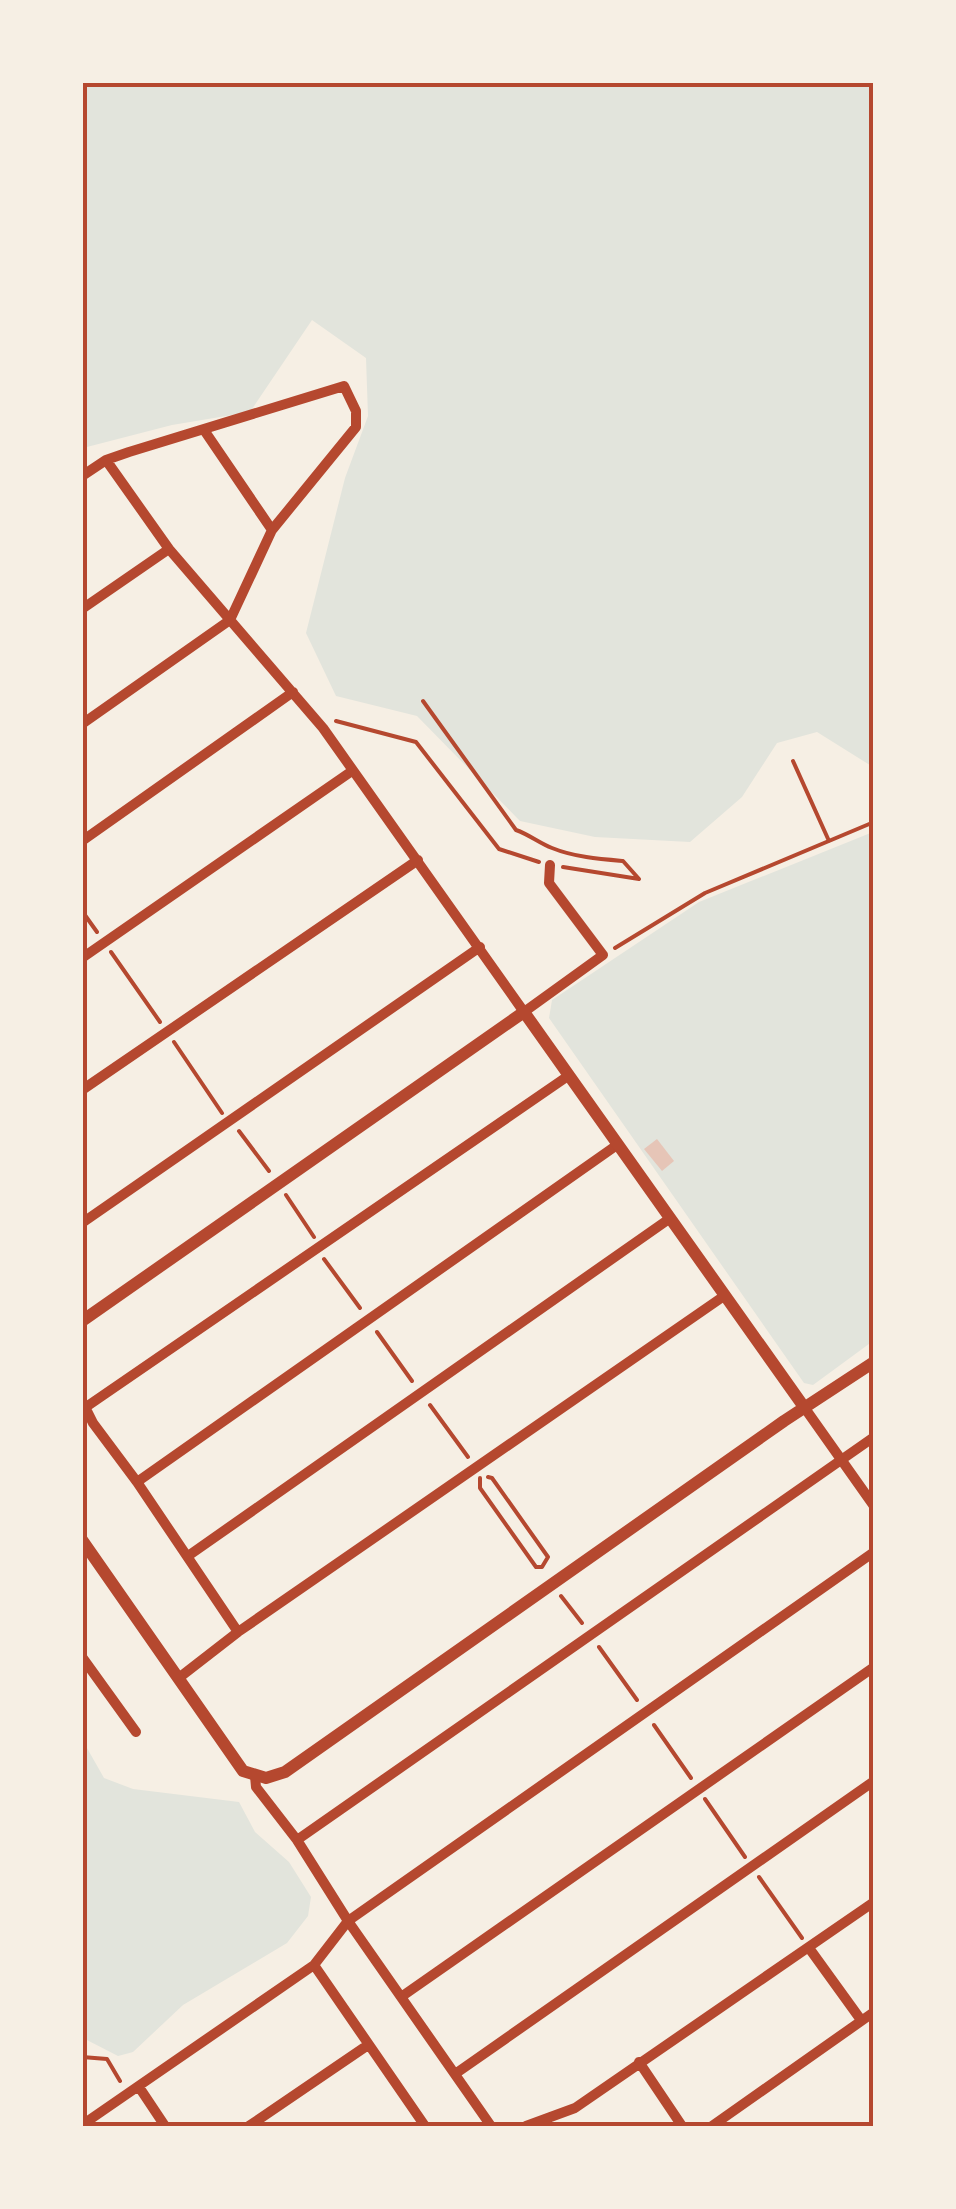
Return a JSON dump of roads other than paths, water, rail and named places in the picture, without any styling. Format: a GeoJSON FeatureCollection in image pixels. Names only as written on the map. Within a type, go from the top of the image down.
{"type":"FeatureCollection","features":[{"type":"Feature","properties":{"kind":"street"},"geometry":{"type":"LineString","coordinates":[[82,476],[106,460],[344,386],[356,411],[356,427],[272,530],[230,620],[82,724]]}},
{"type":"Feature","properties":{"kind":"street"},"geometry":{"type":"LineString","coordinates":[[204,430],[272,530]]}},
{"type":"Feature","properties":{"kind":"street"},"geometry":{"type":"LineString","coordinates":[[106,460],[170,549],[322,728],[874,1506]]}},
{"type":"Feature","properties":{"kind":"street"},"geometry":{"type":"LineString","coordinates":[[82,609],[170,549]]}},
{"type":"Feature","properties":{"kind":"street"},"geometry":{"type":"LineString","coordinates":[[82,841],[294,692]]}},
{"type":"Feature","properties":{"kind":"street"},"geometry":{"type":"LineString","coordinates":[[82,958],[352,771]]}},
{"type":"Feature","properties":{"kind":"street"},"geometry":{"type":"LineString","coordinates":[[82,1090],[418,860]]}},
{"type":"Feature","properties":{"kind":"street"},"geometry":{"type":"LineString","coordinates":[[82,1320],[603,955],[549,884],[550,865]]}},
{"type":"Feature","properties":{"kind":"street"},"geometry":{"type":"LineString","coordinates":[[82,1224],[480,948]]}},
{"type":"Feature","properties":{"kind":"street"},"geometry":{"type":"LineString","coordinates":[[238,1632],[93,1423],[84,1404],[568,1076]]}},
{"type":"Feature","properties":{"kind":"street"},"geometry":{"type":"LineString","coordinates":[[137,1482],[617,1145]]}},
{"type":"Feature","properties":{"kind":"street"},"geometry":{"type":"LineString","coordinates":[[188,1556],[669,1219]]}},
{"type":"Feature","properties":{"kind":"street"},"geometry":{"type":"LineString","coordinates":[[180,1677],[238,1632],[478,1472],[724,1296]]}},
{"type":"Feature","properties":{"kind":"street"},"geometry":{"type":"LineString","coordinates":[[82,1540],[243,1771],[272,1778],[874,1362]]}},
{"type":"Feature","properties":{"kind":"street"},"geometry":{"type":"LineString","coordinates":[[297,1840],[874,1437]]}},
{"type":"Feature","properties":{"kind":"street"},"geometry":{"type":"LineString","coordinates":[[82,2125],[314,1965],[348,1920],[874,1552]]}},
{"type":"Feature","properties":{"kind":"street"},"geometry":{"type":"LineString","coordinates":[[84,1663],[136,1732]]}},
{"type":"Feature","properties":{"kind":"street"},"geometry":{"type":"LineString","coordinates":[[401,1997],[874,1666]]}},
{"type":"Feature","properties":{"kind":"street"},"geometry":{"type":"LineString","coordinates":[[254,1776],[256,1788],[297,1840],[491,2126]]}},
{"type":"Feature","properties":{"kind":"street"},"geometry":{"type":"LineString","coordinates":[[455,2074],[874,1781]]}},
{"type":"Feature","properties":{"kind":"street"},"geometry":{"type":"LineString","coordinates":[[526,2126],[575,2108],[806,1943],[874,1902]]}},
{"type":"Feature","properties":{"kind":"street"},"geometry":{"type":"LineString","coordinates":[[806,1943],[861,2020]]}},
{"type":"Feature","properties":{"kind":"street"},"geometry":{"type":"LineString","coordinates":[[314,1965],[423,2126]]}},
{"type":"Feature","properties":{"kind":"street"},"geometry":{"type":"LineString","coordinates":[[712,2126],[874,2012]]}},
{"type":"Feature","properties":{"kind":"street"},"geometry":{"type":"LineString","coordinates":[[249,2126],[368,2045]]}},
{"type":"Feature","properties":{"kind":"street"},"geometry":{"type":"LineString","coordinates":[[639,2062],[682,2126]]}},
{"type":"Feature","properties":{"kind":"street"},"geometry":{"type":"LineString","coordinates":[[134,2090],[165,2126]]}}]}
